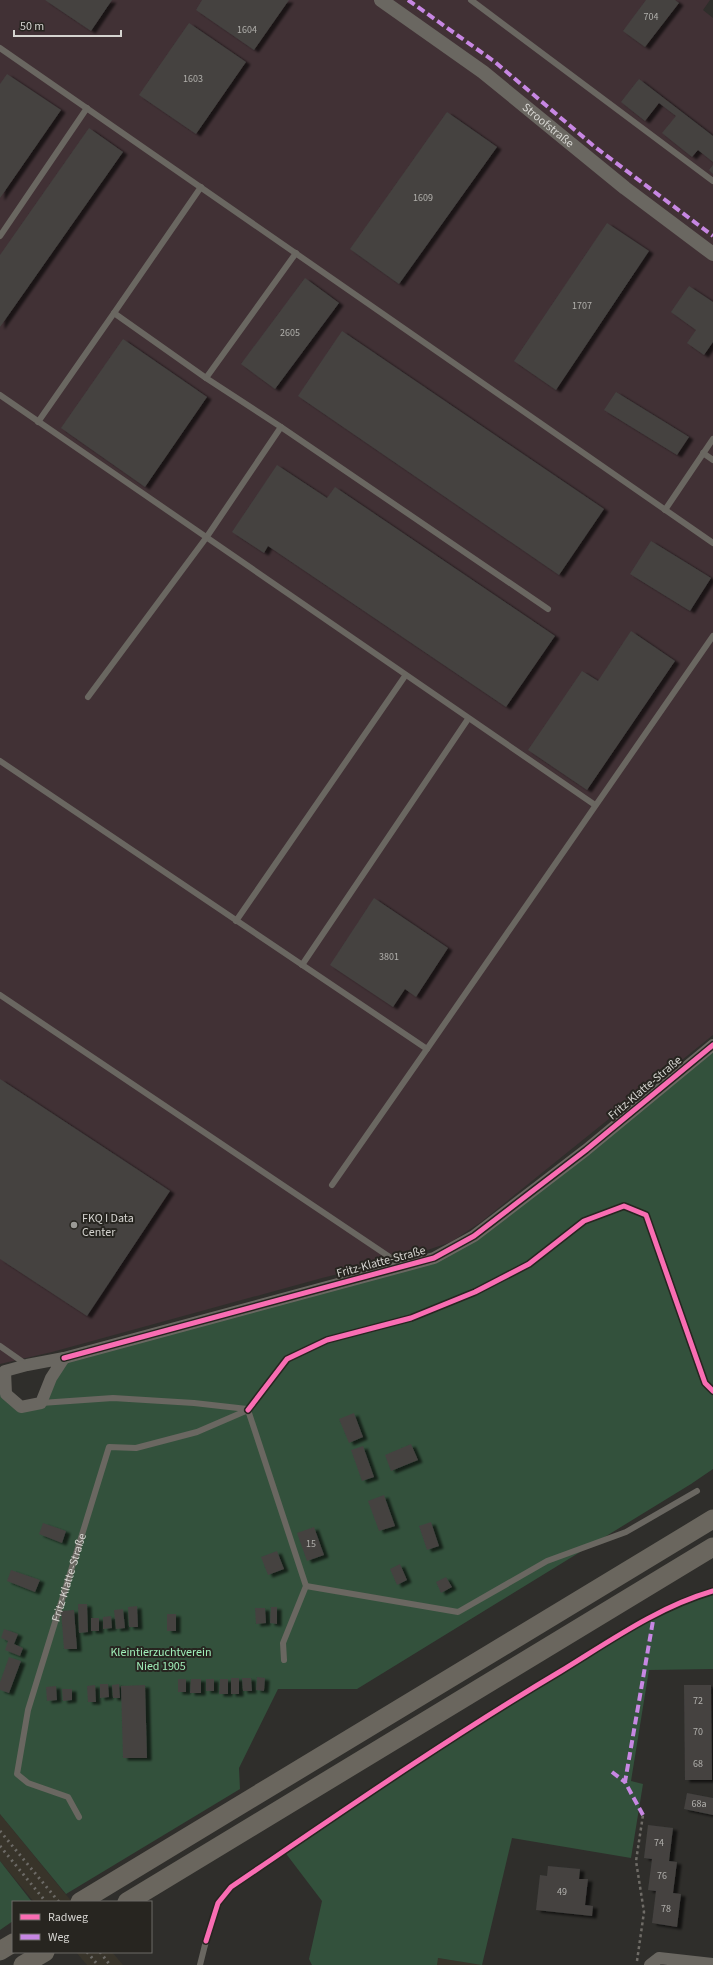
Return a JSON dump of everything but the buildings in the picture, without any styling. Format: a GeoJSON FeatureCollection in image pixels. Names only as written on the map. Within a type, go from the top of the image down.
{"type":"FeatureCollection","features":[{"type":"Feature","properties":{"kind":"highway"},"geometry":{"type":"LineString","coordinates":[[671,1544],[713,1504]]}},
{"type":"Feature","properties":{"kind":"highway"},"geometry":{"type":"LineString","coordinates":[[82,1901],[713,1519]]}},
{"type":"Feature","properties":{"kind":"highway"},"geometry":{"type":"LineString","coordinates":[[129,1901],[713,1547]]}},
{"type":"Feature","properties":{"kind":"highway"},"geometry":{"type":"LineString","coordinates":[[687,1562],[713,1555]]}},
{"type":"Feature","properties":{"kind":"highway"},"geometry":{"type":"LineString","coordinates":[[0,1951],[12,1944]]}},
{"type":"Feature","properties":{"kind":"street","name":"Stroofstraße"},"geometry":{"type":"LineString","coordinates":[[381,0],[484,72],[624,188],[713,254]]}},
{"type":"Feature","properties":{"kind":"street","name":"Fritz-Klatte-Straße"},"geometry":{"type":"LineString","coordinates":[[40,1403],[21,1407],[6,1394],[5,1371],[64,1358],[434,1258],[474,1236],[586,1150],[713,1045]]}},
{"type":"Feature","properties":{"kind":"street"},"geometry":{"type":"LineString","coordinates":[[40,1403],[51,1378],[64,1358]]}},
{"type":"Feature","properties":{"kind":"street"},"geometry":{"type":"LineString","coordinates":[[650,1965],[659,1958],[713,1964]]}},
{"type":"Feature","properties":{"kind":"lane"},"geometry":{"type":"LineString","coordinates":[[471,0],[713,181]]}},
{"type":"Feature","properties":{"kind":"lane"},"geometry":{"type":"LineString","coordinates":[[0,48],[713,543]]}},
{"type":"Feature","properties":{"kind":"lane"},"geometry":{"type":"LineString","coordinates":[[0,236],[87,108]]}},
{"type":"Feature","properties":{"kind":"lane"},"geometry":{"type":"LineString","coordinates":[[38,422],[201,187]]}},
{"type":"Feature","properties":{"kind":"lane"},"geometry":{"type":"LineString","coordinates":[[206,378],[296,253]]}},
{"type":"Feature","properties":{"kind":"lane"},"geometry":{"type":"LineString","coordinates":[[114,313],[206,378],[281,427],[548,610]]}},
{"type":"Feature","properties":{"kind":"lane"},"geometry":{"type":"LineString","coordinates":[[0,395],[595,806]]}},
{"type":"Feature","properties":{"kind":"lane"},"geometry":{"type":"LineString","coordinates":[[88,697],[206,538],[281,427]]}},
{"type":"Feature","properties":{"kind":"lane"},"geometry":{"type":"LineString","coordinates":[[666,510],[713,439]]}},
{"type":"Feature","properties":{"kind":"lane"},"geometry":{"type":"LineString","coordinates":[[703,453],[713,460]]}},
{"type":"Feature","properties":{"kind":"lane"},"geometry":{"type":"LineString","coordinates":[[332,1185],[713,636]]}},
{"type":"Feature","properties":{"kind":"lane"},"geometry":{"type":"LineString","coordinates":[[236,921],[406,676]]}},
{"type":"Feature","properties":{"kind":"lane"},"geometry":{"type":"LineString","coordinates":[[302,966],[468,719]]}},
{"type":"Feature","properties":{"kind":"lane"},"geometry":{"type":"LineString","coordinates":[[0,761],[427,1049]]}},
{"type":"Feature","properties":{"kind":"lane"},"geometry":{"type":"LineString","coordinates":[[0,995],[403,1266]]}},
{"type":"Feature","properties":{"kind":"lane"},"geometry":{"type":"LineString","coordinates":[[0,1346],[27,1365]]}},
{"type":"Feature","properties":{"kind":"lane","name":"Fritz-Klatte-Straße"},"geometry":{"type":"LineString","coordinates":[[40,1403],[113,1398],[194,1403],[248,1410]]}},
{"type":"Feature","properties":{"kind":"lane"},"geometry":{"type":"LineString","coordinates":[[248,1410],[306,1586],[283,1643],[284,1660]]}},
{"type":"Feature","properties":{"kind":"lane","name":"Fritz-Klatte-Straße"},"geometry":{"type":"LineString","coordinates":[[79,1816],[68,1797],[28,1783],[17,1774],[28,1710],[108,1446],[136,1448],[197,1432],[248,1410]]}},
{"type":"Feature","properties":{"kind":"lane"},"geometry":{"type":"LineString","coordinates":[[306,1586],[458,1612],[547,1561],[626,1532],[697,1491]]}},
{"type":"Feature","properties":{"kind":"lane"},"geometry":{"type":"LineString","coordinates":[[200,1965],[206,1941]]}},
{"type":"Feature","properties":{"kind":"path"},"geometry":{"type":"LineString","coordinates":[[636,1965],[644,1912],[636,1861],[643,1815]]}},
{"type":"Feature","properties":{"kind":"shaded area"},"geometry":{"type":"Polygon","coordinates":[[[0,0],[710,0],[703,10],[713,18],[713,1035],[481,1222],[451,1242],[407,1257],[322,1278],[52,1352],[0,1364],[0,0]]]}},
{"type":"Feature","properties":{"kind":"shaded area"},"geometry":{"type":"Polygon","coordinates":[[[0,1814],[71,1901],[33,1901],[0,1861],[0,1814]]]}},
{"type":"Feature","properties":{"kind":"shaded area"},"geometry":{"type":"Polygon","coordinates":[[[77,1953],[113,1953],[123,1965],[87,1965],[77,1953]]]}},
{"type":"Feature","properties":{"kind":"shaded area"},"geometry":{"type":"Polygon","coordinates":[[[437,1958],[486,1965],[437,1965],[437,1958]]]}},
{"type":"Feature","properties":{"kind":"green space","name":"Kleintierzuchtverein Nied 1905"},"geometry":{"type":"Polygon","coordinates":[[[713,1045],[713,1469],[357,1689],[278,1689],[239,1768],[240,1789],[66,1894],[0,1814],[0,1375],[6,1394],[21,1406],[40,1403],[64,1358],[403,1266],[474,1236],[713,1045]]]}},
{"type":"Feature","properties":{"kind":"green space"},"geometry":{"type":"Polygon","coordinates":[[[713,1591],[713,1669],[649,1670],[631,1781],[643,1784],[631,1858],[512,1838],[482,1965],[438,1958],[437,1965],[312,1965],[309,1959],[322,1901],[284,1851],[532,1688],[656,1614],[713,1591]]]}},
{"type":"Feature","properties":{"kind":"green space"},"geometry":{"type":"Polygon","coordinates":[[[0,1861],[31,1901],[12,1901],[12,1922],[0,1930],[0,1861]]]}},
{"type":"Feature","properties":{"kind":"railway"},"geometry":{"type":"LineString","coordinates":[[0,1831],[58,1901]]}},
{"type":"Feature","properties":{"kind":"railway"},"geometry":{"type":"LineString","coordinates":[[0,1846],[45,1901]]}},
{"type":"Feature","properties":{"kind":"railway"},"geometry":{"type":"LineString","coordinates":[[88,1953],[98,1965]]}},
{"type":"Feature","properties":{"kind":"railway"},"geometry":{"type":"LineString","coordinates":[[101,1953],[110,1965]]}},
{"type":"Feature","properties":{"kind":"marked path"},"geometry":{"type":"LineString","coordinates":[[408,0],[495,62],[595,147],[713,236]]}},
{"type":"Feature","properties":{"kind":"marked path"},"geometry":{"type":"LineString","coordinates":[[643,1815],[625,1782],[654,1615]]}},
{"type":"Feature","properties":{"kind":"marked path"},"geometry":{"type":"LineString","coordinates":[[612,1772],[625,1782]]}},
{"type":"Feature","properties":{"kind":"cycle path"},"geometry":{"type":"LineString","coordinates":[[64,1358],[434,1258],[474,1236],[586,1150],[713,1045]]}},
{"type":"Feature","properties":{"kind":"cycle path"},"geometry":{"type":"LineString","coordinates":[[248,1410],[287,1359],[327,1340],[411,1318],[475,1292],[529,1264],[584,1221],[624,1206],[646,1215],[705,1383],[713,1391]]}},
{"type":"Feature","properties":{"kind":"cycle path"},"geometry":{"type":"LineString","coordinates":[[206,1941],[218,1903],[231,1887],[436,1749],[519,1696],[654,1615],[713,1591]]}},
{"type":"Feature","properties":{"kind":"place","name":"FKQ I Data Center"},"geometry":{"type":"Point","coordinates":[74,1225]}}]}
